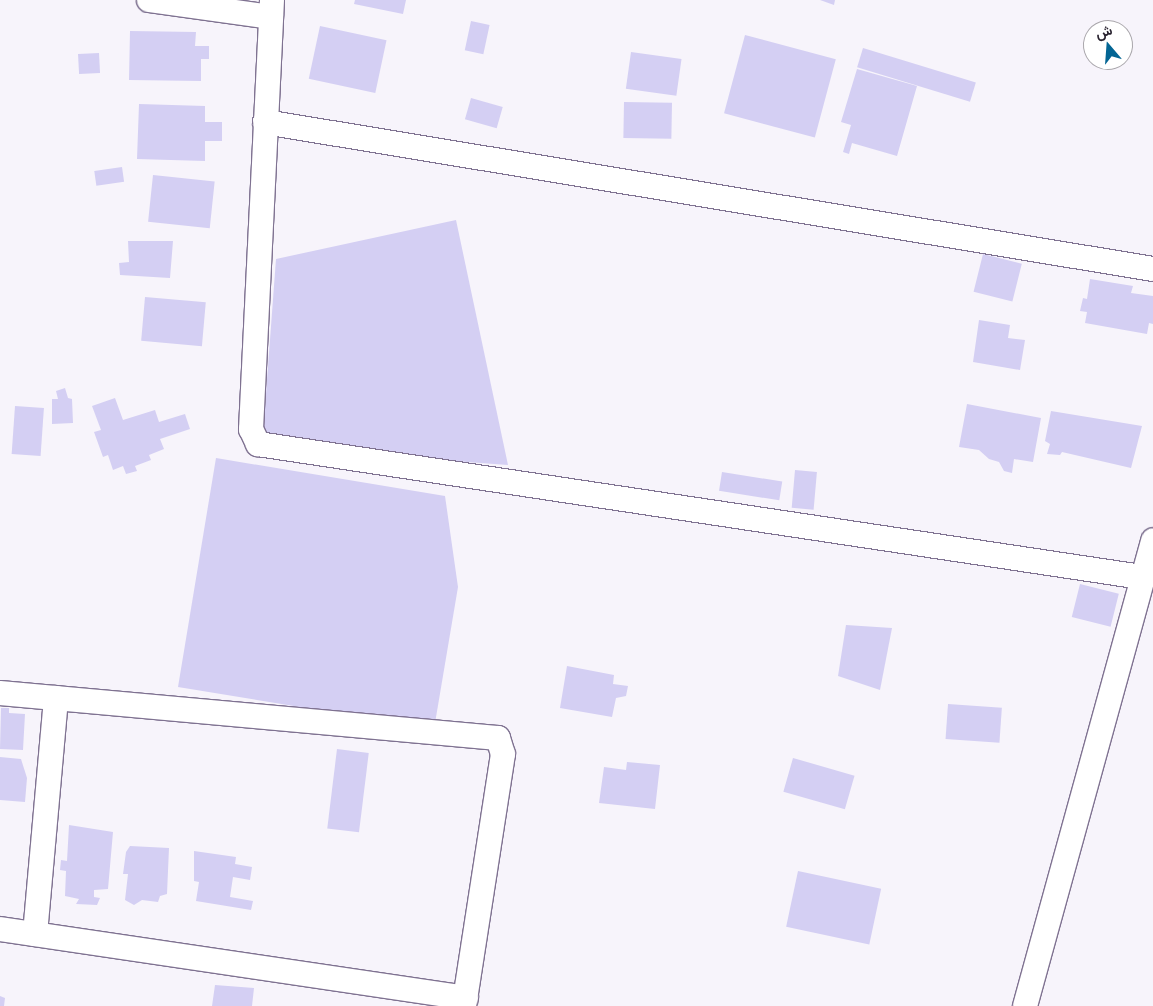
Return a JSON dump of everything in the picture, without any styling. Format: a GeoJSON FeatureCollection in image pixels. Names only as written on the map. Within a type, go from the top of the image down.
{"type":"FeatureCollection","features":[{"type":"Feature","properties":{"kind":"street"},"geometry":{"type":"LineString","coordinates":[[149,0],[271,8],[251,429],[254,440],[262,447],[1142,577]]}},
{"type":"Feature","properties":{"kind":"street"},"geometry":{"type":"LineString","coordinates":[[265,122],[1153,269]]}},
{"type":"Feature","properties":{"kind":"street"},"geometry":{"type":"LineString","coordinates":[[1024,1006],[1153,540]]}},
{"type":"Feature","properties":{"kind":"street"},"geometry":{"type":"LineString","coordinates":[[0,693],[498,738],[503,754],[465,1002],[0,929]]}},
{"type":"Feature","properties":{"kind":"street"},"geometry":{"type":"LineString","coordinates":[[35,934],[56,698]]}},
{"type":"Feature","properties":{"kind":"building"},"geometry":{"type":"Polygon","coordinates":[[[355,0],[406,0],[403,14],[354,4],[355,0]]]}},
{"type":"Feature","properties":{"kind":"building"},"geometry":{"type":"Polygon","coordinates":[[[820,0],[835,0],[834,5],[820,0]]]}},
{"type":"Feature","properties":{"kind":"building"},"geometry":{"type":"Polygon","coordinates":[[[471,21],[490,25],[483,54],[465,50],[471,21]]]}},
{"type":"Feature","properties":{"kind":"building"},"geometry":{"type":"Polygon","coordinates":[[[320,26],[387,40],[375,93],[309,79],[320,26]]]}},
{"type":"Feature","properties":{"kind":"building"},"geometry":{"type":"Polygon","coordinates":[[[130,31],[196,32],[195,46],[209,46],[209,59],[201,59],[201,81],[129,80],[130,31]]]}},
{"type":"Feature","properties":{"kind":"building"},"geometry":{"type":"Polygon","coordinates":[[[745,35],[836,59],[815,138],[724,113],[745,35]]]}},
{"type":"Feature","properties":{"kind":"building"},"geometry":{"type":"Polygon","coordinates":[[[863,48],[976,82],[970,102],[857,67],[863,48]]]}},
{"type":"Feature","properties":{"kind":"building"},"geometry":{"type":"Polygon","coordinates":[[[631,52],[682,59],[676,96],[626,89],[631,52]]]}},
{"type":"Feature","properties":{"kind":"building"},"geometry":{"type":"Polygon","coordinates":[[[99,53],[100,73],[79,74],[78,54],[99,53]]]}},
{"type":"Feature","properties":{"kind":"building"},"geometry":{"type":"Polygon","coordinates":[[[857,69],[917,86],[897,156],[852,143],[849,154],[843,152],[851,125],[841,122],[857,69]]]}},
{"type":"Feature","properties":{"kind":"building"},"geometry":{"type":"Polygon","coordinates":[[[471,98],[503,107],[497,128],[465,119],[471,98]]]}},
{"type":"Feature","properties":{"kind":"building"},"geometry":{"type":"Polygon","coordinates":[[[624,102],[672,103],[671,139],[623,138],[624,102]]]}},
{"type":"Feature","properties":{"kind":"building"},"geometry":{"type":"Polygon","coordinates":[[[139,104],[205,106],[205,122],[222,122],[222,141],[205,141],[205,161],[137,159],[139,104]]]}},
{"type":"Feature","properties":{"kind":"building"},"geometry":{"type":"Polygon","coordinates":[[[122,167],[124,182],[96,186],[94,171],[122,167]]]}},
{"type":"Feature","properties":{"kind":"building"},"geometry":{"type":"Polygon","coordinates":[[[153,175],[215,181],[210,228],[148,222],[153,175]]]}},
{"type":"Feature","properties":{"kind":"building"},"geometry":{"type":"Polygon","coordinates":[[[456,220],[508,465],[262,447],[276,259],[456,220]]]}},
{"type":"Feature","properties":{"kind":"building"},"geometry":{"type":"Polygon","coordinates":[[[128,241],[173,241],[170,278],[120,275],[119,263],[129,262],[128,241]]]}},
{"type":"Feature","properties":{"kind":"building"},"geometry":{"type":"Polygon","coordinates":[[[983,254],[1022,264],[1012,302],[974,292],[983,254]]]}},
{"type":"Feature","properties":{"kind":"building"},"geometry":{"type":"Polygon","coordinates":[[[1090,279],[1133,286],[1131,293],[1153,296],[1153,324],[1149,323],[1147,334],[1085,323],[1087,312],[1080,311],[1083,298],[1087,299],[1090,279]]]}},
{"type":"Feature","properties":{"kind":"building"},"geometry":{"type":"Polygon","coordinates":[[[145,297],[206,302],[202,346],[141,341],[145,297]]]}},
{"type":"Feature","properties":{"kind":"building"},"geometry":{"type":"Polygon","coordinates":[[[979,320],[1010,325],[1008,338],[1025,340],[1020,370],[973,362],[979,320]]]}},
{"type":"Feature","properties":{"kind":"building"},"geometry":{"type":"Polygon","coordinates":[[[65,388],[68,398],[72,399],[73,423],[52,424],[52,399],[58,399],[56,391],[65,388]]]}},
{"type":"Feature","properties":{"kind":"building"},"geometry":{"type":"Polygon","coordinates":[[[115,398],[123,420],[155,410],[159,422],[185,414],[190,429],[160,439],[164,449],[149,455],[151,460],[135,466],[137,471],[126,474],[123,466],[113,470],[108,455],[103,457],[94,432],[101,430],[92,406],[115,398]]]}},
{"type":"Feature","properties":{"kind":"building"},"geometry":{"type":"Polygon","coordinates":[[[967,404],[1041,418],[1033,462],[1014,459],[1012,473],[1004,471],[999,462],[989,459],[979,450],[959,447],[967,404]]]}},
{"type":"Feature","properties":{"kind":"building"},"geometry":{"type":"Polygon","coordinates":[[[15,406],[44,408],[41,456],[12,454],[15,406]]]}},
{"type":"Feature","properties":{"kind":"building"},"geometry":{"type":"Polygon","coordinates":[[[1051,411],[1142,426],[1131,468],[1062,452],[1060,455],[1047,454],[1050,444],[1045,441],[1051,411]]]}},
{"type":"Feature","properties":{"kind":"building"},"geometry":{"type":"Polygon","coordinates":[[[216,458],[445,496],[458,587],[434,729],[178,687],[216,458]]]}},
{"type":"Feature","properties":{"kind":"building"},"geometry":{"type":"Polygon","coordinates":[[[795,470],[817,472],[814,510],[792,508],[795,470]]]}},
{"type":"Feature","properties":{"kind":"building"},"geometry":{"type":"Polygon","coordinates":[[[722,472],[782,482],[779,500],[719,491],[722,472]]]}},
{"type":"Feature","properties":{"kind":"building"},"geometry":{"type":"Polygon","coordinates":[[[1080,584],[1119,594],[1111,627],[1072,617],[1080,584]]]}},
{"type":"Feature","properties":{"kind":"building"},"geometry":{"type":"Polygon","coordinates":[[[846,625],[892,628],[880,690],[838,676],[846,625]]]}},
{"type":"Feature","properties":{"kind":"building"},"geometry":{"type":"Polygon","coordinates":[[[567,666],[614,675],[613,684],[628,686],[626,696],[616,698],[612,717],[560,708],[567,666]]]}},
{"type":"Feature","properties":{"kind":"building"},"geometry":{"type":"Polygon","coordinates":[[[948,704],[1002,708],[999,743],[946,739],[948,704]]]}},
{"type":"Feature","properties":{"kind":"building"},"geometry":{"type":"Polygon","coordinates":[[[1,708],[9,708],[9,713],[25,714],[23,750],[0,749],[1,708]]]}},
{"type":"Feature","properties":{"kind":"building"},"geometry":{"type":"Polygon","coordinates":[[[337,749],[369,753],[359,832],[327,828],[337,749]]]}},
{"type":"Feature","properties":{"kind":"building"},"geometry":{"type":"Polygon","coordinates":[[[0,757],[21,759],[27,778],[25,802],[0,800],[0,757]]]}},
{"type":"Feature","properties":{"kind":"building"},"geometry":{"type":"Polygon","coordinates":[[[793,758],[855,776],[845,809],[783,792],[793,758]]]}},
{"type":"Feature","properties":{"kind":"building"},"geometry":{"type":"Polygon","coordinates":[[[627,762],[660,765],[655,809],[599,803],[604,767],[626,770],[627,762]]]}},
{"type":"Feature","properties":{"kind":"building"},"geometry":{"type":"Polygon","coordinates":[[[69,825],[113,832],[108,889],[94,890],[94,897],[100,898],[97,905],[76,904],[79,899],[65,896],[66,871],[60,870],[61,860],[67,861],[69,825]]]}},
{"type":"Feature","properties":{"kind":"building"},"geometry":{"type":"Polygon","coordinates":[[[130,846],[169,848],[167,894],[160,896],[158,902],[142,900],[134,905],[125,900],[128,874],[123,874],[126,852],[130,846]]]}},
{"type":"Feature","properties":{"kind":"building"},"geometry":{"type":"Polygon","coordinates":[[[194,851],[236,857],[235,864],[252,867],[250,880],[233,877],[230,897],[253,901],[251,910],[196,901],[199,882],[194,881],[194,851]]]}},
{"type":"Feature","properties":{"kind":"building"},"geometry":{"type":"Polygon","coordinates":[[[798,871],[881,889],[869,944],[786,927],[798,871]]]}},
{"type":"Feature","properties":{"kind":"building"},"geometry":{"type":"Polygon","coordinates":[[[215,985],[254,988],[252,1006],[212,1006],[215,985]]]}},
{"type":"Feature","properties":{"kind":"building"},"geometry":{"type":"Polygon","coordinates":[[[0,996],[5,998],[4,1006],[0,1006],[0,996]]]}}]}
